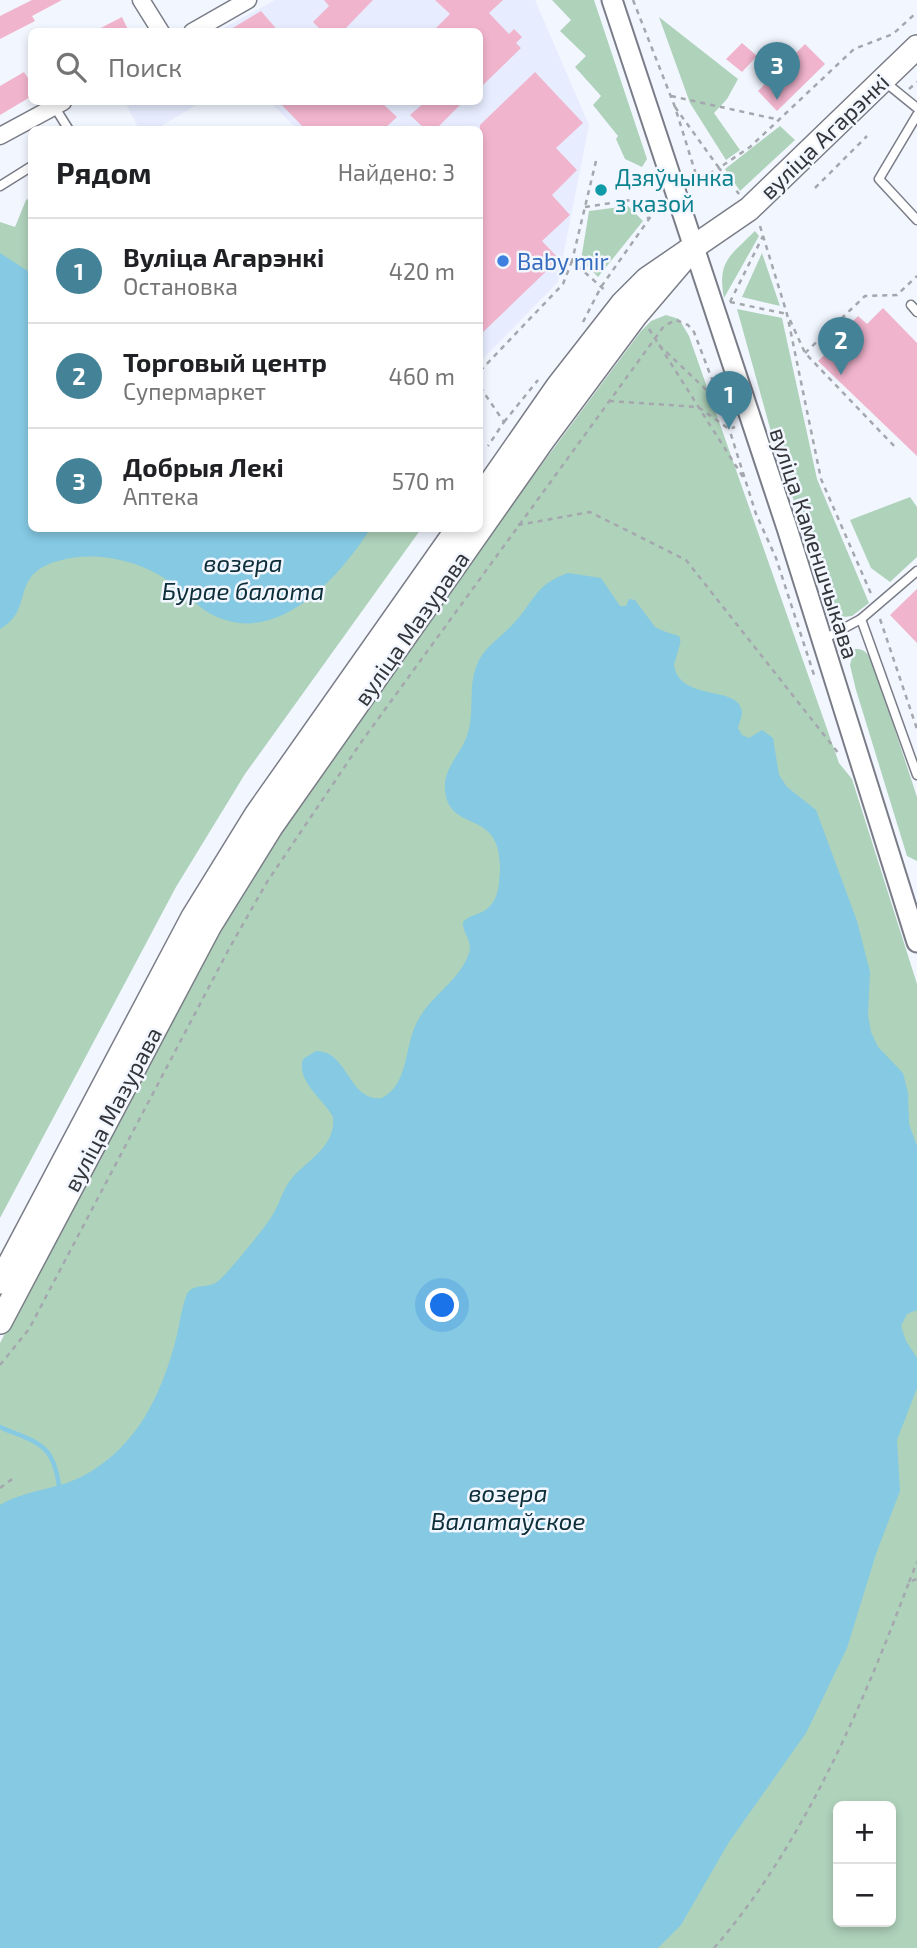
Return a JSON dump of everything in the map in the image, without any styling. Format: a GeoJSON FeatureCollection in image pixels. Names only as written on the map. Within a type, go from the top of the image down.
{"type":"FeatureCollection","features":[{"type":"Feature","properties":{"kind":"main road","name":"вуліца Агарэнкі"},"geometry":{"type":"LineString","coordinates":[[694,247],[749,209],[917,47]]}},
{"type":"Feature","properties":{"kind":"main road"},"geometry":{"type":"LineString","coordinates":[[483,494],[558,386],[622,304],[647,279],[694,247]]}},
{"type":"Feature","properties":{"kind":"main road","name":"вуліца Мазурава"},"geometry":{"type":"LineString","coordinates":[[483,525],[636,315],[694,247]]}},
{"type":"Feature","properties":{"kind":"main road","name":"вуліца Мазурава"},"geometry":{"type":"LineString","coordinates":[[0,1282],[192,917],[256,815],[455,532]]}},
{"type":"Feature","properties":{"kind":"main road","name":"вуліца Мазурава"},"geometry":{"type":"LineString","coordinates":[[0,1322],[209,927],[271,827],[478,532]]}},
{"type":"Feature","properties":{"kind":"street"},"geometry":{"type":"LineString","coordinates":[[141,0],[158,28]]}},
{"type":"Feature","properties":{"kind":"street"},"geometry":{"type":"LineString","coordinates":[[199,28],[248,0]]}},
{"type":"Feature","properties":{"kind":"street","name":"вуліца Каменшчыкава"},"geometry":{"type":"LineString","coordinates":[[612,0],[822,640],[917,942]]}},
{"type":"Feature","properties":{"kind":"street"},"geometry":{"type":"LineString","coordinates":[[0,136],[57,105]]}},
{"type":"Feature","properties":{"kind":"lane"},"geometry":{"type":"LineString","coordinates":[[883,80],[917,108]]}},
{"type":"Feature","properties":{"kind":"lane"},"geometry":{"type":"LineString","coordinates":[[59,105],[67,126]]}},
{"type":"Feature","properties":{"kind":"lane"},"geometry":{"type":"LineString","coordinates":[[917,115],[879,179],[917,220]]}},
{"type":"Feature","properties":{"kind":"lane"},"geometry":{"type":"LineString","coordinates":[[0,186],[28,168]]}},
{"type":"Feature","properties":{"kind":"lane"},"geometry":{"type":"LineString","coordinates":[[822,640],[861,619],[917,570]]}},
{"type":"Feature","properties":{"kind":"lane"},"geometry":{"type":"LineString","coordinates":[[861,619],[917,775]]}},
{"type":"Feature","properties":{"kind":"path"},"geometry":{"type":"LineString","coordinates":[[633,0],[675,107],[698,181]]}},
{"type":"Feature","properties":{"kind":"path"},"geometry":{"type":"LineString","coordinates":[[692,184],[750,147],[854,49],[893,34],[917,12]]}},
{"type":"Feature","properties":{"kind":"path"},"geometry":{"type":"LineString","coordinates":[[909,89],[917,82]]}},
{"type":"Feature","properties":{"kind":"path"},"geometry":{"type":"LineString","coordinates":[[671,96],[780,120]]}},
{"type":"Feature","properties":{"kind":"path"},"geometry":{"type":"LineString","coordinates":[[675,107],[739,194]]}},
{"type":"Feature","properties":{"kind":"path"},"geometry":{"type":"LineString","coordinates":[[815,187],[867,136]]}},
{"type":"Feature","properties":{"kind":"path"},"geometry":{"type":"LineString","coordinates":[[483,368],[563,284],[572,261],[596,161]]}},
{"type":"Feature","properties":{"kind":"path"},"geometry":{"type":"LineString","coordinates":[[585,207],[631,200],[649,219]]}},
{"type":"Feature","properties":{"kind":"path"},"geometry":{"type":"LineString","coordinates":[[581,325],[601,287],[661,202]]}},
{"type":"Feature","properties":{"kind":"path"},"geometry":{"type":"LineString","coordinates":[[761,227],[787,314],[821,480],[876,607],[915,715],[917,729]]}},
{"type":"Feature","properties":{"kind":"path"},"geometry":{"type":"LineString","coordinates":[[763,236],[730,302],[787,314]]}},
{"type":"Feature","properties":{"kind":"path"},"geometry":{"type":"LineString","coordinates":[[572,261],[614,298]]}},
{"type":"Feature","properties":{"kind":"path"},"geometry":{"type":"LineString","coordinates":[[805,353],[865,296],[897,295],[917,276]]}},
{"type":"Feature","properties":{"kind":"path"},"geometry":{"type":"LineString","coordinates":[[787,314],[805,353],[896,448]]}},
{"type":"Feature","properties":{"kind":"path"},"geometry":{"type":"LineString","coordinates":[[0,1365],[29,1329],[267,882],[362,741],[518,525],[664,326],[676,320],[690,324],[721,403],[745,480],[776,558],[814,676]]}},
{"type":"Feature","properties":{"kind":"path"},"geometry":{"type":"LineString","coordinates":[[664,326],[646,323],[654,340],[745,480]]}},
{"type":"Feature","properties":{"kind":"path"},"geometry":{"type":"LineString","coordinates":[[654,340],[721,403]]}},
{"type":"Feature","properties":{"kind":"path"},"geometry":{"type":"LineString","coordinates":[[483,391],[504,422],[488,446]]}},
{"type":"Feature","properties":{"kind":"path"},"geometry":{"type":"LineString","coordinates":[[609,401],[698,407],[729,429]]}},
{"type":"Feature","properties":{"kind":"path"},"geometry":{"type":"LineString","coordinates":[[518,525],[590,512],[686,560],[839,754],[835,741]]}},
{"type":"Feature","properties":{"kind":"path"},"geometry":{"type":"LineString","coordinates":[[0,1488],[15,1477]]}},
{"type":"Feature","properties":{"kind":"path"},"geometry":{"type":"LineString","coordinates":[[714,1948],[739,1920],[820,1784],[857,1714],[917,1562]]}},
{"type":"Feature","properties":{"kind":"path"},"geometry":{"type":"LineString","coordinates":[[909,1582],[917,1579]]}},
{"type":"Feature","properties":{"kind":"shaded area"},"geometry":{"type":"Polygon","coordinates":[[[275,0],[535,0],[589,125],[558,282],[483,359],[483,126],[294,126],[273,105],[483,105],[483,28],[223,28],[275,0]]]}},
{"type":"Feature","properties":{"kind":"shaded area"},"geometry":{"type":"Polygon","coordinates":[[[127,105],[196,105],[162,126],[137,126],[127,105]]]}},
{"type":"Feature","properties":{"kind":"green space"},"geometry":{"type":"Polygon","coordinates":[[[552,0],[594,0],[647,159],[642,167],[625,159],[616,139],[618,136],[593,105],[601,96],[575,67],[586,56],[560,31],[571,20],[552,0]]]}},
{"type":"Feature","properties":{"kind":"green space"},"geometry":{"type":"Polygon","coordinates":[[[659,17],[738,79],[727,99],[714,113],[740,150],[726,160],[690,103],[659,17]]]}},
{"type":"Feature","properties":{"kind":"green space"},"geometry":{"type":"Polygon","coordinates":[[[780,126],[795,140],[740,191],[725,169],[780,126]]]}},
{"type":"Feature","properties":{"kind":"green space"},"geometry":{"type":"Polygon","coordinates":[[[28,199],[28,532],[419,532],[245,774],[176,887],[0,1218],[0,222],[15,227],[28,199]]]}},
{"type":"Feature","properties":{"kind":"green space"},"geometry":{"type":"Polygon","coordinates":[[[628,206],[643,221],[598,277],[581,260],[589,211],[628,206]]]}},
{"type":"Feature","properties":{"kind":"green space"},"geometry":{"type":"Polygon","coordinates":[[[755,231],[759,236],[724,298],[724,267],[732,253],[755,231]]]}},
{"type":"Feature","properties":{"kind":"green space"},"geometry":{"type":"Polygon","coordinates":[[[762,253],[780,306],[742,297],[762,253]]]}},
{"type":"Feature","properties":{"kind":"green space"},"geometry":{"type":"Polygon","coordinates":[[[737,309],[782,318],[817,479],[869,603],[852,616],[836,618],[778,457],[737,309]]]}},
{"type":"Feature","properties":{"kind":"green space","name":"возера Валатаўское"},"geometry":{"type":"Polygon","coordinates":[[[666,315],[679,319],[689,336],[839,763],[852,779],[917,984],[917,1948],[0,1948],[0,1343],[247,878],[472,558],[651,321],[666,315]]]}},
{"type":"Feature","properties":{"kind":"green space"},"geometry":{"type":"Polygon","coordinates":[[[910,497],[917,507],[917,557],[890,582],[871,568],[850,520],[910,497]]]}},
{"type":"Feature","properties":{"kind":"green space"},"geometry":{"type":"Polygon","coordinates":[[[854,649],[866,652],[873,663],[917,797],[917,861],[907,856],[856,690],[850,665],[854,649]]]}},
{"type":"Feature","properties":{"kind":"water","name":"возера Бурае балота"},"geometry":{"type":"Polygon","coordinates":[[[0,253],[28,271],[28,532],[368,532],[343,566],[306,601],[285,614],[263,622],[240,623],[217,617],[170,582],[145,568],[116,559],[87,557],[58,561],[33,575],[27,583],[17,612],[11,621],[0,629],[0,253]]]}},
{"type":"Feature","properties":{"kind":"water","name":"возера Валатаўское"},"geometry":{"type":"Polygon","coordinates":[[[568,573],[601,578],[620,606],[626,606],[629,599],[635,600],[655,627],[680,637],[674,665],[679,677],[697,689],[731,698],[738,704],[742,712],[738,728],[742,735],[749,738],[762,730],[773,738],[779,775],[787,787],[816,810],[857,921],[870,972],[868,1015],[871,1032],[878,1047],[903,1073],[908,1093],[909,1124],[917,1146],[917,1310],[907,1314],[901,1326],[906,1341],[917,1358],[917,1388],[897,1440],[900,1491],[876,1554],[847,1648],[806,1733],[729,1842],[681,1925],[658,1948],[0,1948],[0,1505],[81,1477],[117,1452],[143,1419],[163,1381],[188,1292],[217,1282],[229,1270],[272,1216],[289,1182],[330,1138],[333,1117],[303,1075],[303,1059],[316,1051],[327,1053],[362,1092],[371,1097],[382,1098],[397,1084],[417,1022],[465,963],[470,944],[463,922],[487,909],[498,890],[500,871],[493,837],[485,829],[456,813],[449,804],[445,790],[447,775],[467,736],[476,667],[488,648],[514,623],[542,588],[568,573]]]}},
{"type":"Feature","properties":{"kind":"building"},"geometry":{"type":"Polygon","coordinates":[[[32,0],[62,0],[32,16],[35,21],[0,39],[0,16],[32,0]]]}},
{"type":"Feature","properties":{"kind":"building"},"geometry":{"type":"Polygon","coordinates":[[[324,0],[373,0],[346,28],[319,28],[313,22],[329,6],[324,0]]]}},
{"type":"Feature","properties":{"kind":"building"},"geometry":{"type":"Polygon","coordinates":[[[435,0],[503,0],[489,13],[509,34],[514,29],[522,37],[516,43],[521,48],[483,85],[483,28],[436,28],[450,14],[435,0]]]}},
{"type":"Feature","properties":{"kind":"building"},"geometry":{"type":"Polygon","coordinates":[[[261,11],[276,28],[233,28],[261,11]]]}},
{"type":"Feature","properties":{"kind":"building"},"geometry":{"type":"Polygon","coordinates":[[[122,17],[127,28],[101,28],[122,17]]]}},
{"type":"Feature","properties":{"kind":"building"},"geometry":{"type":"Polygon","coordinates":[[[742,43],[757,56],[742,72],[726,59],[742,43]]]}},
{"type":"Feature","properties":{"kind":"building"},"geometry":{"type":"Polygon","coordinates":[[[805,44],[825,64],[777,111],[758,91],[805,44]]]}},
{"type":"Feature","properties":{"kind":"building"},"geometry":{"type":"Polygon","coordinates":[[[24,72],[28,78],[28,98],[0,115],[0,86],[24,72]]]}},
{"type":"Feature","properties":{"kind":"building"},"geometry":{"type":"Polygon","coordinates":[[[535,72],[583,123],[556,148],[577,170],[552,195],[570,215],[542,241],[559,259],[483,332],[483,126],[480,125],[535,72]]]}},
{"type":"Feature","properties":{"kind":"building"},"geometry":{"type":"Polygon","coordinates":[[[282,105],[384,105],[397,117],[387,126],[302,126],[282,105]]]}},
{"type":"Feature","properties":{"kind":"building"},"geometry":{"type":"Polygon","coordinates":[[[422,105],[460,105],[439,126],[422,126],[410,115],[422,105]]]}},
{"type":"Feature","properties":{"kind":"building"},"geometry":{"type":"Polygon","coordinates":[[[883,308],[917,343],[917,456],[818,361],[852,328],[849,325],[858,316],[867,324],[883,308]]]}},
{"type":"Feature","properties":{"kind":"building"},"geometry":{"type":"Polygon","coordinates":[[[917,589],[917,643],[890,615],[917,589]]]}},
{"type":"Feature","properties":{"kind":"waterway"},"geometry":{"type":"LineString","coordinates":[[0,1427],[41,1446],[52,1460],[59,1486]]}},
{"type":"Feature","properties":{"kind":"place","name":"Добрыя Лекі"},"geometry":{"type":"Point","coordinates":[777,100]}},
{"type":"Feature","properties":{"kind":"place","name":"Дзяўчынка з казой"},"geometry":{"type":"Point","coordinates":[601,190]}},
{"type":"Feature","properties":{"kind":"place","name":"Baby mir"},"geometry":{"type":"Point","coordinates":[503,261]}},
{"type":"Feature","properties":{"kind":"place","name":"Торговый центр"},"geometry":{"type":"Point","coordinates":[841,375]}},
{"type":"Feature","properties":{"kind":"place","name":"Вуліца Агарэнкі"},"geometry":{"type":"Point","coordinates":[729,429]}}]}
